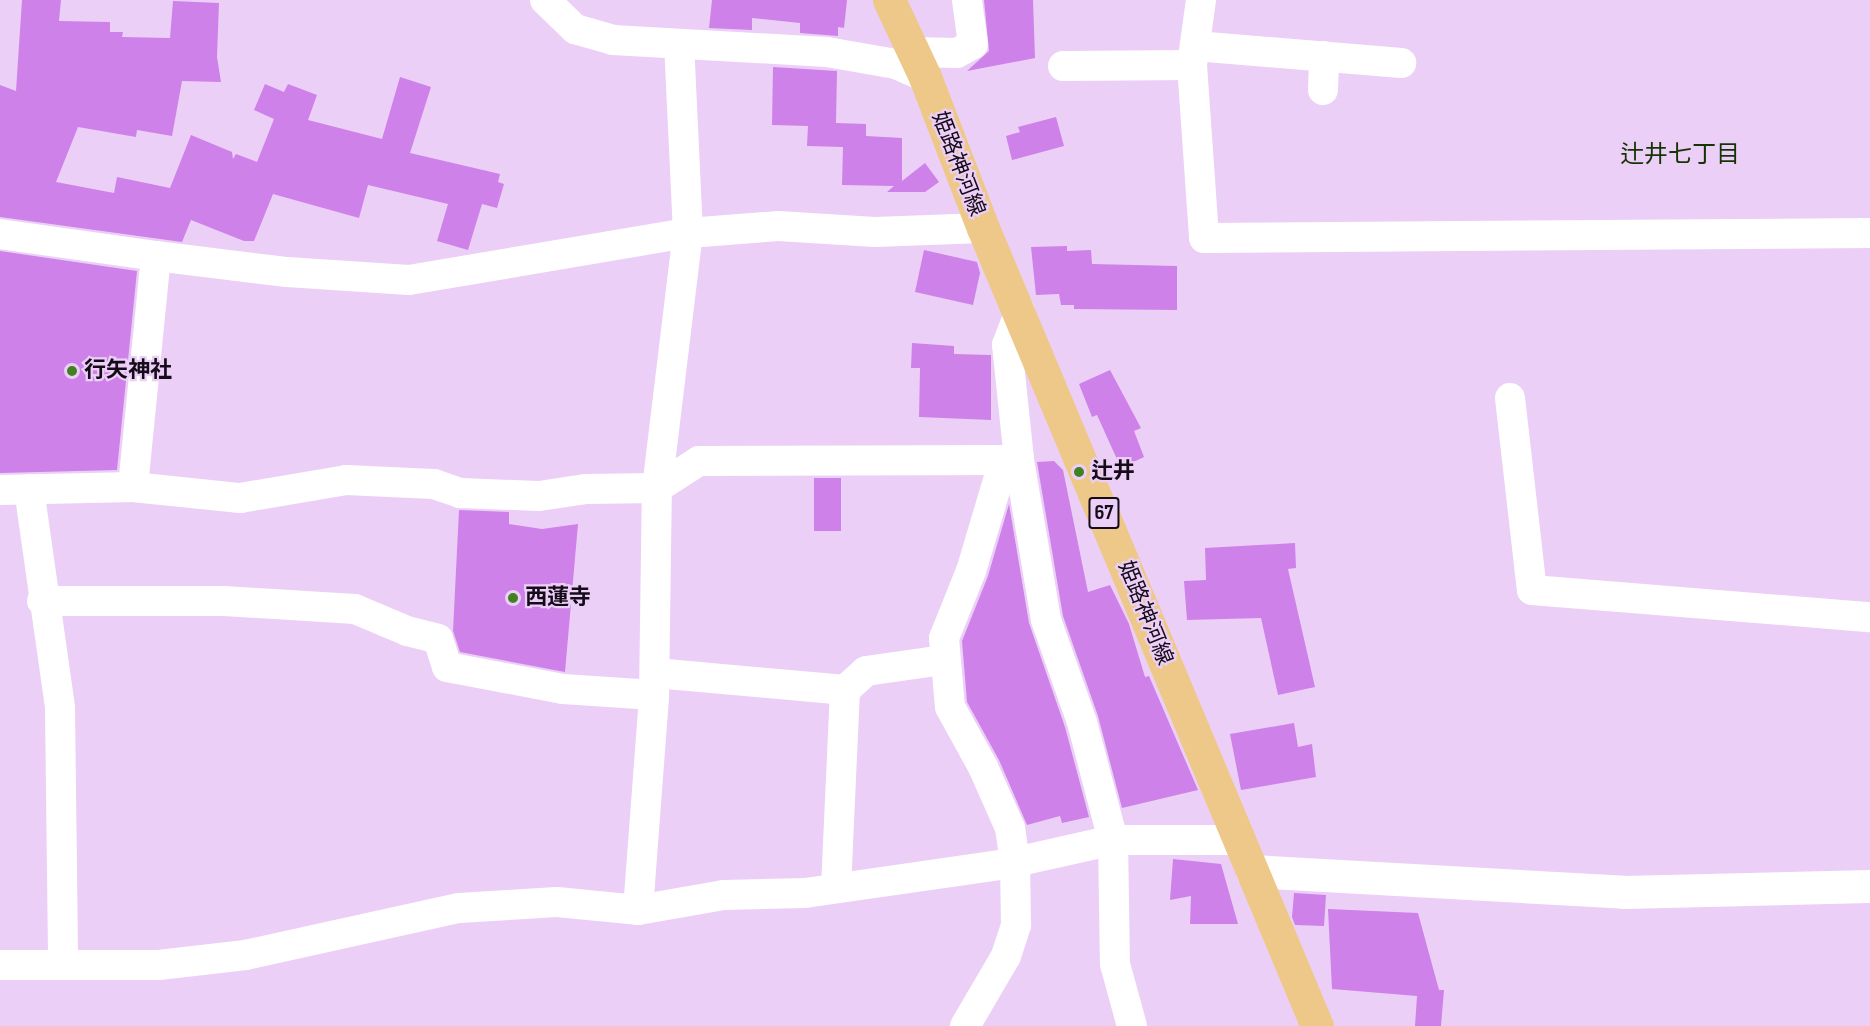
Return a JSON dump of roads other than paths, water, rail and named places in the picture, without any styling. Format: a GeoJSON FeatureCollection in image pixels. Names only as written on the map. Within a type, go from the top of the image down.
{"type":"FeatureCollection","features":[{"type":"Feature","properties":{"kind":"main road","name":"姫路神河線"},"geometry":{"type":"LineString","coordinates":[[889,0],[919,64],[982,228],[1020,311],[1237,840],[1317,1026]]}},
{"type":"Feature","properties":{"kind":"street"},"geometry":{"type":"LineString","coordinates":[[545,0],[575,29],[613,40],[826,52],[896,64],[919,64],[957,53],[973,44],[967,0]]}},
{"type":"Feature","properties":{"kind":"street"},"geometry":{"type":"LineString","coordinates":[[1201,0],[1194,55],[1204,238],[1870,233]]}},
{"type":"Feature","properties":{"kind":"street"},"geometry":{"type":"LineString","coordinates":[[638,910],[654,684],[657,488],[688,233],[679,44]]}},
{"type":"Feature","properties":{"kind":"street"},"geometry":{"type":"LineString","coordinates":[[1063,66],[1194,55],[1324,56],[1401,63]]}},
{"type":"Feature","properties":{"kind":"street"},"geometry":{"type":"LineString","coordinates":[[1323,90],[1324,56]]}},
{"type":"Feature","properties":{"kind":"street"},"geometry":{"type":"LineString","coordinates":[[0,234],[287,272],[409,280],[688,233],[778,226],[875,232],[982,228]]}},
{"type":"Feature","properties":{"kind":"street"},"geometry":{"type":"LineString","coordinates":[[133,487],[156,256]]}},
{"type":"Feature","properties":{"kind":"street"},"geometry":{"type":"LineString","coordinates":[[1020,311],[1007,345],[1011,460],[1046,620],[1082,722],[1113,840],[1115,964],[1132,1026]]}},
{"type":"Feature","properties":{"kind":"street"},"geometry":{"type":"LineString","coordinates":[[1510,398],[1532,590],[1870,617]]}},
{"type":"Feature","properties":{"kind":"street"},"geometry":{"type":"LineString","coordinates":[[63,963],[60,708],[42,601],[14,490],[133,487],[240,498],[346,480],[434,484],[460,493],[539,495],[657,488],[699,461],[1011,460]]}},
{"type":"Feature","properties":{"kind":"street"},"geometry":{"type":"LineString","coordinates":[[965,1026],[1006,956],[1016,924],[1015,862],[1010,828],[983,767],[950,707],[943,660],[944,638],[1011,460]]}},
{"type":"Feature","properties":{"kind":"street"},"geometry":{"type":"LineString","coordinates":[[42,601],[224,601],[355,609],[407,631],[438,639],[447,667],[563,689],[654,684],[845,690],[866,671],[943,660]]}},
{"type":"Feature","properties":{"kind":"street"},"geometry":{"type":"LineString","coordinates":[[836,888],[845,690]]}},
{"type":"Feature","properties":{"kind":"street"},"geometry":{"type":"LineString","coordinates":[[0,964],[159,965],[245,955],[459,908],[557,902],[638,910],[724,895],[805,893],[1015,862],[1113,840],[1237,840]]}},
{"type":"Feature","properties":{"kind":"street"},"geometry":{"type":"LineString","coordinates":[[1252,871],[1624,892],[1870,886]]}},
{"type":"Feature","properties":{"kind":"place","name":"行矢神社"},"geometry":{"type":"Point","coordinates":[72,371]}},
{"type":"Feature","properties":{"kind":"place","name":"辻井"},"geometry":{"type":"Point","coordinates":[1079,472]}},
{"type":"Feature","properties":{"kind":"place","name":"西蓮寺"},"geometry":{"type":"Point","coordinates":[513,598]}},
{"type":"Feature","properties":{"kind":"district","name":"辻井七丁目"},"geometry":{"type":"Point","coordinates":[1680,155]}}]}
